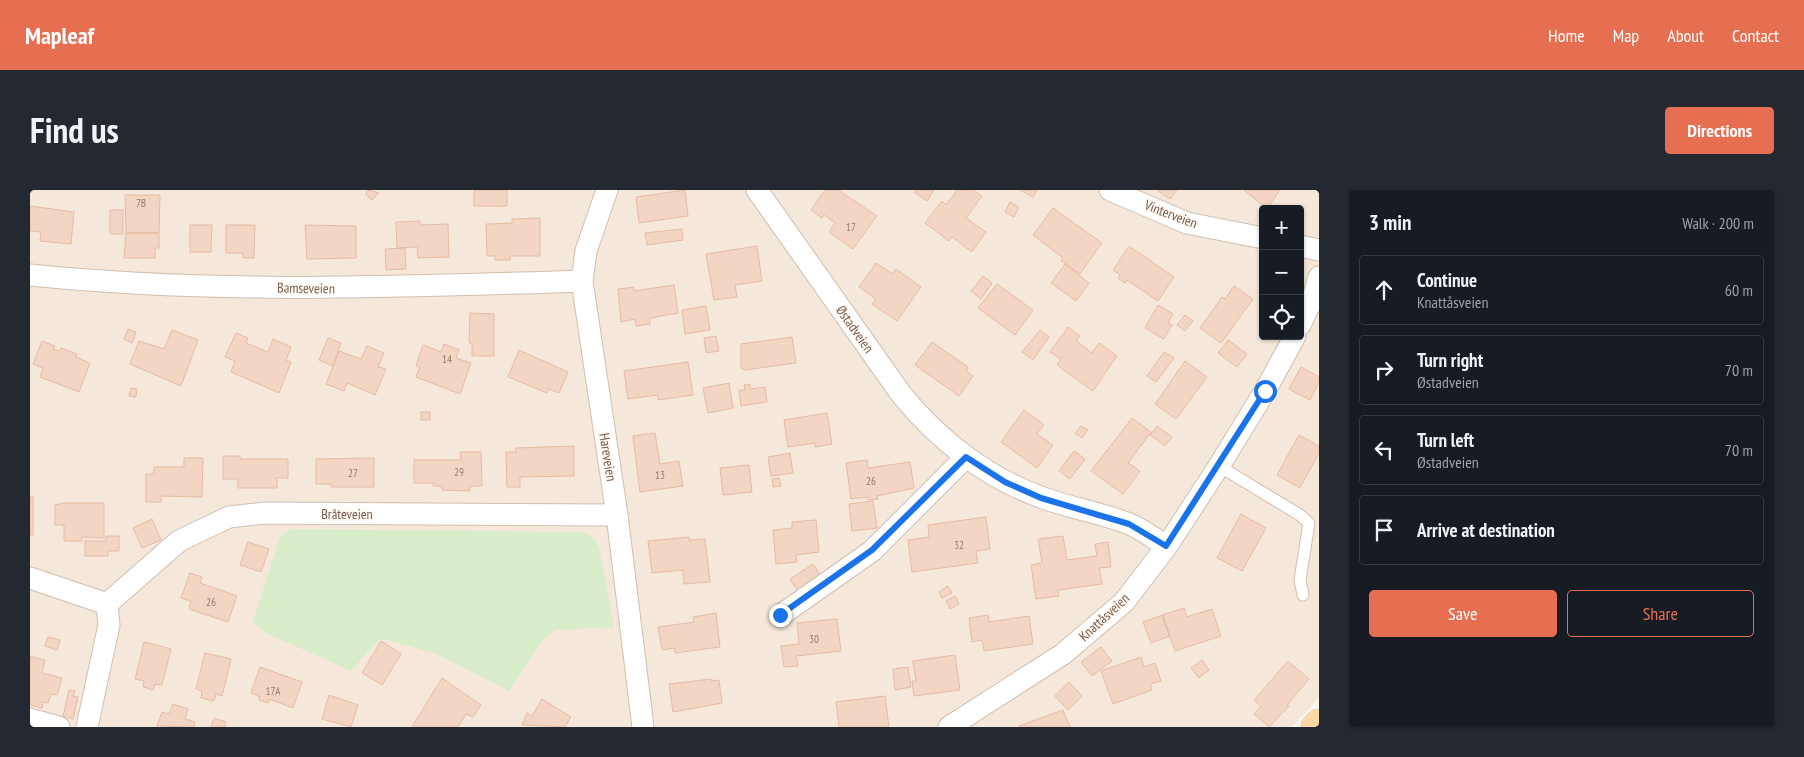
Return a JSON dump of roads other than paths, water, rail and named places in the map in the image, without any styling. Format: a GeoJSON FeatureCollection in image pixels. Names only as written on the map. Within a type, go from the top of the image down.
{"type":"FeatureCollection","features":[{"type":"Feature","properties":{"kind":"main road"},"geometry":{"type":"LineString","coordinates":[[1315,727],[1319,723]]}},
{"type":"Feature","properties":{"kind":"street","name":"Hareveien"},"geometry":{"type":"LineString","coordinates":[[607,190],[586,251],[582,281],[617,515],[643,727]]}},
{"type":"Feature","properties":{"kind":"street","name":"Østadveien"},"geometry":{"type":"LineString","coordinates":[[756,190],[901,394],[922,419],[966,457],[1005,482],[1051,501],[1129,524],[1166,546]]}},
{"type":"Feature","properties":{"kind":"street","name":"Vinterveien"},"geometry":{"type":"LineString","coordinates":[[1110,190],[1187,223],[1259,237]]}},
{"type":"Feature","properties":{"kind":"street"},"geometry":{"type":"LineString","coordinates":[[1304,247],[1319,250]]}},
{"type":"Feature","properties":{"kind":"street","name":"Bamseveien"},"geometry":{"type":"LineString","coordinates":[[30,275],[107,283],[329,288],[582,281]]}},
{"type":"Feature","properties":{"kind":"street"},"geometry":{"type":"LineString","coordinates":[[1304,317],[1314,298],[1319,277]]}},
{"type":"Feature","properties":{"kind":"street","name":"Knattåsveien"},"geometry":{"type":"LineString","coordinates":[[949,727],[1063,654],[1124,602],[1166,546],[1219,466],[1265,391],[1293,340]]}},
{"type":"Feature","properties":{"kind":"street"},"geometry":{"type":"LineString","coordinates":[[780,615],[872,550],[966,457]]}},
{"type":"Feature","properties":{"kind":"street","name":"Bråteveien"},"geometry":{"type":"LineString","coordinates":[[107,604],[179,541],[229,517],[265,513],[617,515]]}},
{"type":"Feature","properties":{"kind":"street"},"geometry":{"type":"LineString","coordinates":[[30,578],[107,604],[109,624],[87,727]]}},
{"type":"Feature","properties":{"kind":"street"},"geometry":{"type":"LineString","coordinates":[[30,718],[58,727]]}},
{"type":"Feature","properties":{"kind":"lane"},"geometry":{"type":"LineString","coordinates":[[1219,466],[1300,515],[1308,523],[1300,580],[1303,595]]}}]}
